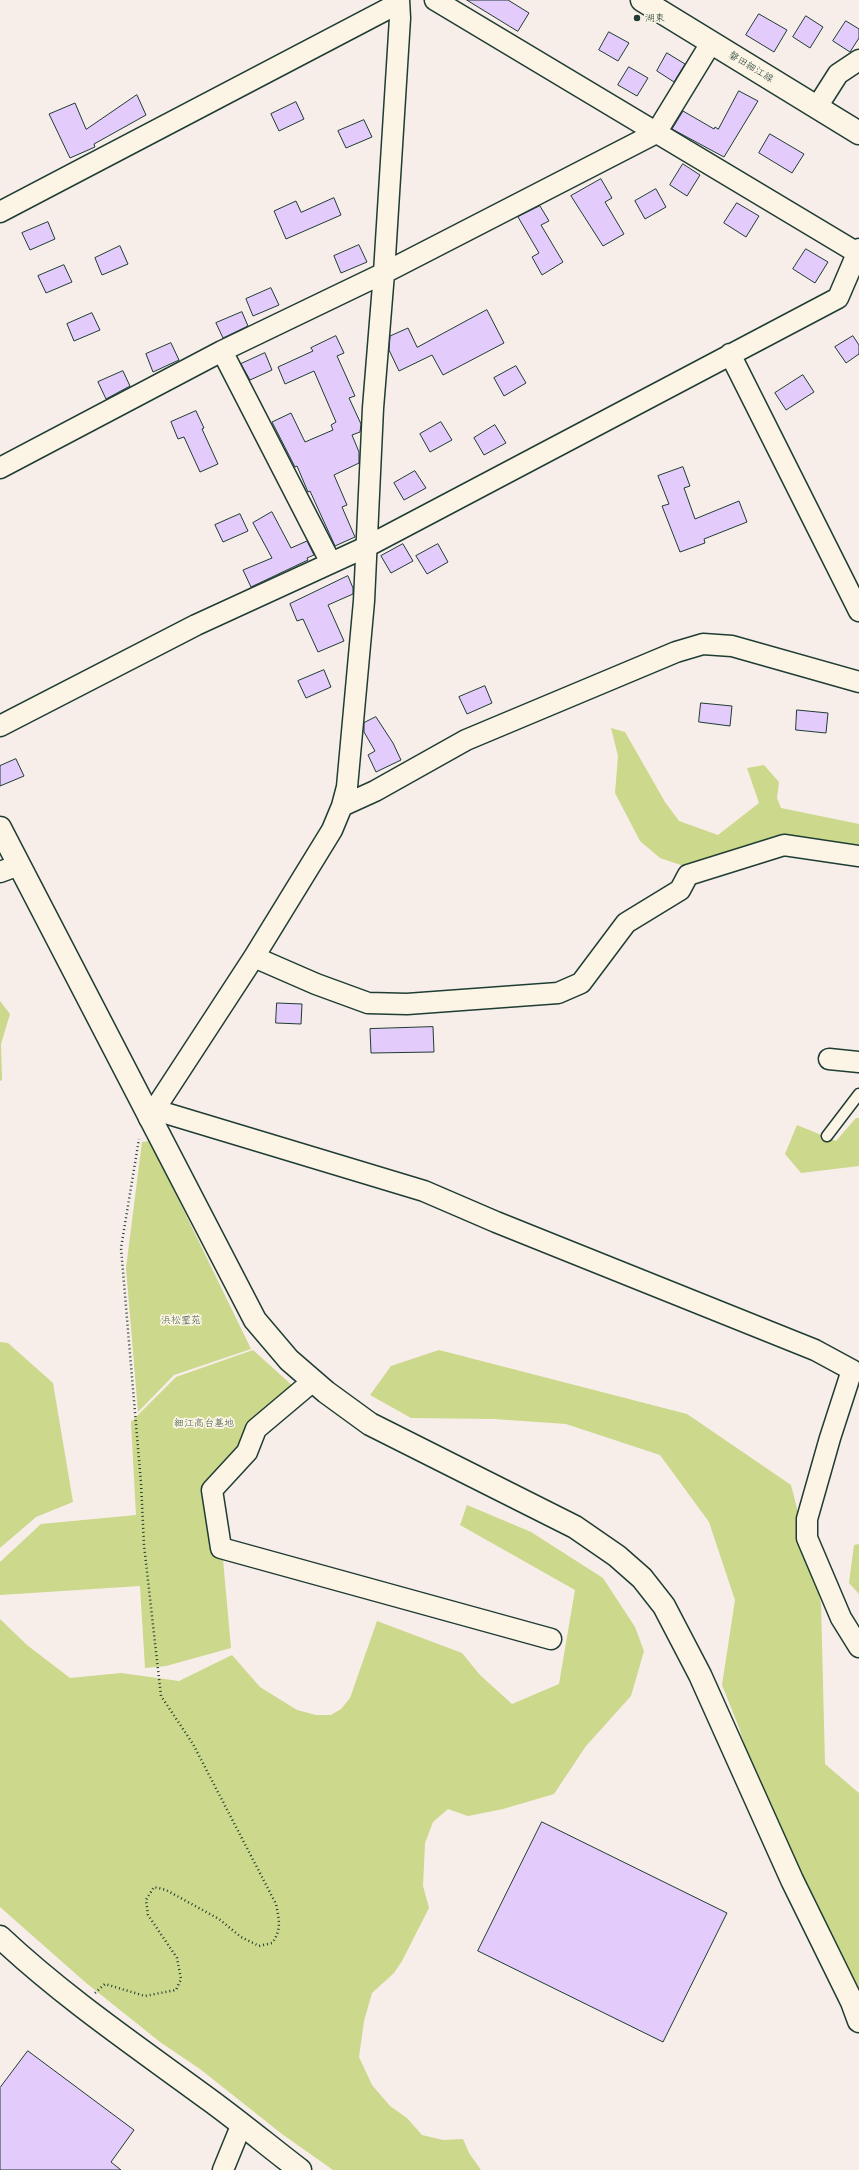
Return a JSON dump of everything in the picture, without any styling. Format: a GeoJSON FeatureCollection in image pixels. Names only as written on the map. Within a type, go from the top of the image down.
{"type":"FeatureCollection","features":[{"type":"Feature","properties":{"kind":"street"},"geometry":{"type":"LineString","coordinates":[[0,726],[196,626],[366,547],[838,298],[858,252],[435,0]]}},
{"type":"Feature","properties":{"kind":"street","name":"磐田細江線"},"geometry":{"type":"LineString","coordinates":[[642,0],[859,133]]}},
{"type":"Feature","properties":{"kind":"street"},"geometry":{"type":"LineString","coordinates":[[0,212],[399,1]]}},
{"type":"Feature","properties":{"kind":"street"},"geometry":{"type":"LineString","coordinates":[[149,1118],[254,957],[332,830],[342,806],[347,787],[364,601],[373,408],[384,273],[399,1]]}},
{"type":"Feature","properties":{"kind":"street"},"geometry":{"type":"LineString","coordinates":[[0,468],[222,351],[384,273],[656,133],[711,43]]}},
{"type":"Feature","properties":{"kind":"street"},"geometry":{"type":"LineString","coordinates":[[817,108],[838,74],[859,60]]}},
{"type":"Feature","properties":{"kind":"street"},"geometry":{"type":"LineString","coordinates":[[222,351],[330,563]]}},
{"type":"Feature","properties":{"kind":"street"},"geometry":{"type":"LineString","coordinates":[[730,354],[859,611]]}},
{"type":"Feature","properties":{"kind":"street"},"geometry":{"type":"LineString","coordinates":[[342,806],[375,790],[466,740],[676,652],[703,644],[732,646],[859,682]]}},
{"type":"Feature","properties":{"kind":"street"},"geometry":{"type":"LineString","coordinates":[[0,828],[9,868],[149,1118],[255,1320],[290,1360],[313,1381],[370,1424],[575,1527],[616,1556],[642,1578],[664,1606],[700,1675],[792,1880],[852,2002],[859,2021]]}},
{"type":"Feature","properties":{"kind":"street"},"geometry":{"type":"LineString","coordinates":[[254,957],[316,984],[368,1003],[407,1004],[558,993],[581,983],[626,923],[680,890],[688,875],[784,845],[859,856]]}},
{"type":"Feature","properties":{"kind":"street"},"geometry":{"type":"LineString","coordinates":[[829,1059],[859,1062]]}},
{"type":"Feature","properties":{"kind":"street"},"geometry":{"type":"LineString","coordinates":[[149,1118],[162,1112],[424,1191],[496,1222],[815,1350],[852,1370],[830,1438],[807,1519],[807,1538],[841,1618],[859,1647]]}},
{"type":"Feature","properties":{"kind":"street"},"geometry":{"type":"LineString","coordinates":[[313,1381],[256,1429],[247,1452],[212,1490],[221,1548],[551,1639]]}},
{"type":"Feature","properties":{"kind":"street"},"geometry":{"type":"LineString","coordinates":[[0,1937],[27,1962],[82,2006],[213,2102],[241,2126],[300,2170]]}},
{"type":"Feature","properties":{"kind":"street"},"geometry":{"type":"LineString","coordinates":[[224,2170],[241,2126]]}},
{"type":"Feature","properties":{"kind":"lane"},"geometry":{"type":"LineString","coordinates":[[828,1136],[859,1094]]}},
{"type":"Feature","properties":{"kind":"path"},"geometry":{"type":"LineString","coordinates":[[82,2006],[105,1984],[145,1996],[176,1990],[181,1979],[177,1958],[148,1915],[146,1900],[150,1891],[154,1887],[166,1890],[219,1919],[241,1937],[259,1946],[272,1943],[279,1934],[279,1920],[276,1904],[193,1744],[161,1696],[144,1545],[121,1248],[140,1135],[145,1122],[149,1118]]}},
{"type":"Feature","properties":{"kind":"green space"},"geometry":{"type":"Polygon","coordinates":[[[611,728],[625,732],[665,802],[679,821],[718,835],[759,803],[747,768],[764,765],[779,782],[777,798],[781,808],[859,824],[859,851],[765,840],[690,868],[660,858],[640,841],[615,793],[618,756],[611,728]]]}},
{"type":"Feature","properties":{"kind":"green space"},"geometry":{"type":"Polygon","coordinates":[[[0,1001],[10,1014],[1,1044],[2,1080],[0,1081],[0,1001]]]}},
{"type":"Feature","properties":{"kind":"green space"},"geometry":{"type":"Polygon","coordinates":[[[856,1118],[859,1118],[859,1166],[801,1173],[785,1154],[797,1125],[836,1141],[856,1118]]]}},
{"type":"Feature","properties":{"kind":"green space","name":"浜松霊苑"},"geometry":{"type":"Polygon","coordinates":[[[150,1141],[251,1349],[174,1375],[138,1412],[126,1268],[142,1142],[150,1141]]]}},
{"type":"Feature","properties":{"kind":"green space"},"geometry":{"type":"Polygon","coordinates":[[[0,1342],[8,1343],[53,1383],[73,1502],[36,1517],[0,1548],[0,1342]]]}},
{"type":"Feature","properties":{"kind":"green space","name":"細江高台墓地"},"geometry":{"type":"Polygon","coordinates":[[[253,1350],[305,1397],[256,1433],[216,1482],[231,1648],[166,1666],[145,1668],[140,1586],[0,1595],[0,1562],[41,1524],[136,1515],[131,1422],[176,1377],[253,1350]]]}},
{"type":"Feature","properties":{"kind":"green space"},"geometry":{"type":"Polygon","coordinates":[[[439,1350],[687,1414],[791,1485],[821,1603],[825,1764],[859,1793],[859,2026],[783,1860],[738,1725],[722,1685],[735,1600],[709,1522],[660,1455],[566,1424],[494,1419],[411,1418],[370,1395],[391,1366],[439,1350]]]}},
{"type":"Feature","properties":{"kind":"green space"},"geometry":{"type":"Polygon","coordinates":[[[467,1505],[531,1532],[603,1578],[635,1627],[644,1651],[631,1696],[586,1746],[554,1794],[503,1809],[468,1816],[448,1809],[433,1822],[425,1843],[423,1886],[429,1908],[402,1961],[394,1973],[372,1993],[364,2021],[359,2057],[372,2085],[390,2106],[407,2118],[422,2135],[443,2140],[463,2139],[469,2153],[481,2170],[333,2170],[282,2134],[200,2069],[160,2042],[85,1982],[0,1907],[0,1619],[27,1645],[70,1678],[121,1673],[179,1681],[232,1655],[260,1687],[297,1710],[316,1715],[331,1715],[341,1709],[350,1698],[377,1621],[462,1653],[480,1675],[512,1704],[559,1684],[575,1590],[460,1525],[467,1505]]]}},
{"type":"Feature","properties":{"kind":"green space"},"geometry":{"type":"Polygon","coordinates":[[[859,1544],[859,1594],[849,1583],[854,1545],[859,1544]]]}},
{"type":"Feature","properties":{"kind":"building"},"geometry":{"type":"Polygon","coordinates":[[[467,0],[508,0],[529,13],[518,31],[467,0]]]}},
{"type":"Feature","properties":{"kind":"building"},"geometry":{"type":"Polygon","coordinates":[[[759,14],[787,30],[774,52],[746,35],[759,14]]]}},
{"type":"Feature","properties":{"kind":"building"},"geometry":{"type":"Polygon","coordinates":[[[806,16],[823,27],[810,48],[793,37],[806,16]]]}},
{"type":"Feature","properties":{"kind":"building"},"geometry":{"type":"Polygon","coordinates":[[[846,21],[859,29],[859,38],[850,52],[833,41],[846,21]]]}},
{"type":"Feature","properties":{"kind":"building"},"geometry":{"type":"Polygon","coordinates":[[[609,32],[629,43],[618,61],[599,50],[609,32]]]}},
{"type":"Feature","properties":{"kind":"building"},"geometry":{"type":"Polygon","coordinates":[[[667,53],[685,64],[674,82],[657,71],[667,53]]]}},
{"type":"Feature","properties":{"kind":"building"},"geometry":{"type":"Polygon","coordinates":[[[629,67],[648,78],[637,96],[618,85],[629,67]]]}},
{"type":"Feature","properties":{"kind":"building"},"geometry":{"type":"Polygon","coordinates":[[[739,91],[758,101],[724,157],[672,129],[683,111],[714,129],[715,127],[718,129],[739,91]]]}},
{"type":"Feature","properties":{"kind":"building"},"geometry":{"type":"Polygon","coordinates":[[[137,95],[146,115],[94,144],[95,147],[70,158],[49,114],[75,103],[86,129],[137,95]]]}},
{"type":"Feature","properties":{"kind":"building"},"geometry":{"type":"Polygon","coordinates":[[[296,102],[304,119],[279,131],[271,114],[296,102]]]}},
{"type":"Feature","properties":{"kind":"building"},"geometry":{"type":"Polygon","coordinates":[[[364,120],[372,137],[346,148],[338,131],[364,120]]]}},
{"type":"Feature","properties":{"kind":"building"},"geometry":{"type":"Polygon","coordinates":[[[770,134],[804,154],[792,173],[759,153],[770,134]]]}},
{"type":"Feature","properties":{"kind":"building"},"geometry":{"type":"Polygon","coordinates":[[[683,164],[700,175],[687,196],[670,185],[683,164]]]}},
{"type":"Feature","properties":{"kind":"building"},"geometry":{"type":"Polygon","coordinates":[[[601,179],[612,198],[605,202],[624,234],[603,246],[571,196],[601,179]]]}},
{"type":"Feature","properties":{"kind":"building"},"geometry":{"type":"Polygon","coordinates":[[[656,189],[666,207],[645,219],[635,201],[656,189]]]}},
{"type":"Feature","properties":{"kind":"building"},"geometry":{"type":"Polygon","coordinates":[[[334,198],[341,215],[286,239],[274,211],[296,201],[301,212],[334,198]]]}},
{"type":"Feature","properties":{"kind":"building"},"geometry":{"type":"Polygon","coordinates":[[[737,203],[759,216],[746,237],[724,223],[737,203]]]}},
{"type":"Feature","properties":{"kind":"building"},"geometry":{"type":"Polygon","coordinates":[[[540,206],[549,221],[541,225],[563,262],[542,275],[532,257],[539,253],[518,217],[540,206]]]}},
{"type":"Feature","properties":{"kind":"building"},"geometry":{"type":"Polygon","coordinates":[[[48,222],[55,239],[30,250],[22,233],[48,222]]]}},
{"type":"Feature","properties":{"kind":"building"},"geometry":{"type":"Polygon","coordinates":[[[359,245],[367,262],[341,273],[334,256],[359,245]]]}},
{"type":"Feature","properties":{"kind":"building"},"geometry":{"type":"Polygon","coordinates":[[[120,246],[128,264],[102,275],[95,258],[120,246]]]}},
{"type":"Feature","properties":{"kind":"building"},"geometry":{"type":"Polygon","coordinates":[[[806,249],[828,262],[815,283],[793,269],[806,249]]]}},
{"type":"Feature","properties":{"kind":"building"},"geometry":{"type":"Polygon","coordinates":[[[64,265],[72,282],[46,293],[38,276],[64,265]]]}},
{"type":"Feature","properties":{"kind":"building"},"geometry":{"type":"Polygon","coordinates":[[[271,288],[279,305],[253,316],[246,299],[271,288]]]}},
{"type":"Feature","properties":{"kind":"building"},"geometry":{"type":"Polygon","coordinates":[[[487,310],[504,343],[443,375],[432,355],[399,371],[389,350],[390,336],[408,328],[417,347],[487,310]]]}},
{"type":"Feature","properties":{"kind":"building"},"geometry":{"type":"Polygon","coordinates":[[[242,312],[248,326],[223,338],[216,323],[242,312]]]}},
{"type":"Feature","properties":{"kind":"building"},"geometry":{"type":"Polygon","coordinates":[[[92,313],[100,330],[74,341],[67,324],[92,313]]]}},
{"type":"Feature","properties":{"kind":"building"},"geometry":{"type":"Polygon","coordinates":[[[336,336],[344,353],[337,356],[355,396],[349,398],[361,424],[360,432],[352,435],[359,452],[359,463],[334,475],[347,505],[342,507],[355,537],[335,546],[310,491],[308,492],[297,466],[295,467],[272,422],[291,413],[305,442],[333,430],[331,425],[336,422],[314,371],[285,384],[278,367],[313,351],[311,348],[336,336]]]}},
{"type":"Feature","properties":{"kind":"building"},"geometry":{"type":"Polygon","coordinates":[[[853,336],[859,345],[859,354],[846,363],[835,347],[853,336]]]}},
{"type":"Feature","properties":{"kind":"building"},"geometry":{"type":"Polygon","coordinates":[[[171,343],[179,360],[153,372],[146,354],[171,343]]]}},
{"type":"Feature","properties":{"kind":"building"},"geometry":{"type":"Polygon","coordinates":[[[265,353],[272,370],[250,380],[241,364],[265,353]]]}},
{"type":"Feature","properties":{"kind":"building"},"geometry":{"type":"Polygon","coordinates":[[[516,366],[526,383],[504,396],[494,378],[516,366]]]}},
{"type":"Feature","properties":{"kind":"building"},"geometry":{"type":"Polygon","coordinates":[[[123,371],[130,386],[106,399],[98,382],[123,371]]]}},
{"type":"Feature","properties":{"kind":"building"},"geometry":{"type":"Polygon","coordinates":[[[803,375],[814,392],[786,410],[775,393],[803,375]]]}},
{"type":"Feature","properties":{"kind":"building"},"geometry":{"type":"Polygon","coordinates":[[[196,411],[204,428],[202,429],[218,464],[200,472],[184,437],[178,439],[171,422],[196,411]]]}},
{"type":"Feature","properties":{"kind":"building"},"geometry":{"type":"Polygon","coordinates":[[[441,422],[452,440],[430,452],[420,434],[441,422]]]}},
{"type":"Feature","properties":{"kind":"building"},"geometry":{"type":"Polygon","coordinates":[[[495,425],[506,443],[484,455],[474,438],[495,425]]]}},
{"type":"Feature","properties":{"kind":"building"},"geometry":{"type":"Polygon","coordinates":[[[683,467],[690,486],[684,488],[695,519],[739,501],[747,522],[704,539],[705,543],[680,552],[662,506],[669,504],[658,476],[683,467]]]}},
{"type":"Feature","properties":{"kind":"building"},"geometry":{"type":"Polygon","coordinates":[[[415,471],[426,488],[404,500],[394,483],[415,471]]]}},
{"type":"Feature","properties":{"kind":"building"},"geometry":{"type":"Polygon","coordinates":[[[272,512],[291,548],[307,541],[314,555],[307,558],[308,560],[251,587],[243,570],[272,558],[253,523],[272,512]]]}},
{"type":"Feature","properties":{"kind":"building"},"geometry":{"type":"Polygon","coordinates":[[[240,514],[248,531],[223,542],[215,525],[240,514]]]}},
{"type":"Feature","properties":{"kind":"building"},"geometry":{"type":"Polygon","coordinates":[[[403,544],[413,561],[391,573],[381,556],[403,544]]]}},
{"type":"Feature","properties":{"kind":"building"},"geometry":{"type":"Polygon","coordinates":[[[438,544],[448,562],[427,574],[416,556],[438,544]]]}},
{"type":"Feature","properties":{"kind":"building"},"geometry":{"type":"Polygon","coordinates":[[[348,576],[353,588],[353,594],[328,605],[344,641],[318,652],[303,619],[297,621],[290,604],[348,576]]]}},
{"type":"Feature","properties":{"kind":"building"},"geometry":{"type":"Polygon","coordinates":[[[324,670],[331,687],[306,698],[298,681],[324,670]]]}},
{"type":"Feature","properties":{"kind":"building"},"geometry":{"type":"Polygon","coordinates":[[[485,686],[492,703],[467,714],[459,697],[485,686]]]}},
{"type":"Feature","properties":{"kind":"building"},"geometry":{"type":"Polygon","coordinates":[[[701,703],[732,706],[730,726],[699,722],[701,703]]]}},
{"type":"Feature","properties":{"kind":"building"},"geometry":{"type":"Polygon","coordinates":[[[797,710],[828,713],[826,733],[796,730],[797,710]]]}},
{"type":"Feature","properties":{"kind":"building"},"geometry":{"type":"Polygon","coordinates":[[[376,717],[393,743],[401,760],[376,772],[368,755],[375,751],[364,732],[364,723],[376,717]]]}},
{"type":"Feature","properties":{"kind":"building"},"geometry":{"type":"Polygon","coordinates":[[[16,759],[24,776],[0,786],[0,766],[16,759]]]}},
{"type":"Feature","properties":{"kind":"building"},"geometry":{"type":"Polygon","coordinates":[[[277,1003],[302,1004],[301,1024],[276,1023],[277,1003]]]}},
{"type":"Feature","properties":{"kind":"building"},"geometry":{"type":"Polygon","coordinates":[[[433,1027],[434,1052],[371,1053],[370,1029],[433,1027]]]}},
{"type":"Feature","properties":{"kind":"building"},"geometry":{"type":"Polygon","coordinates":[[[542,1822],[727,1913],[663,2042],[478,1951],[542,1822]]]}},
{"type":"Feature","properties":{"kind":"building"},"geometry":{"type":"Polygon","coordinates":[[[28,2051],[134,2130],[111,2162],[121,2170],[0,2170],[0,2088],[28,2051]]]}},
{"type":"Feature","properties":{"kind":"place","name":"湖東"},"geometry":{"type":"Point","coordinates":[637,18]}}]}
